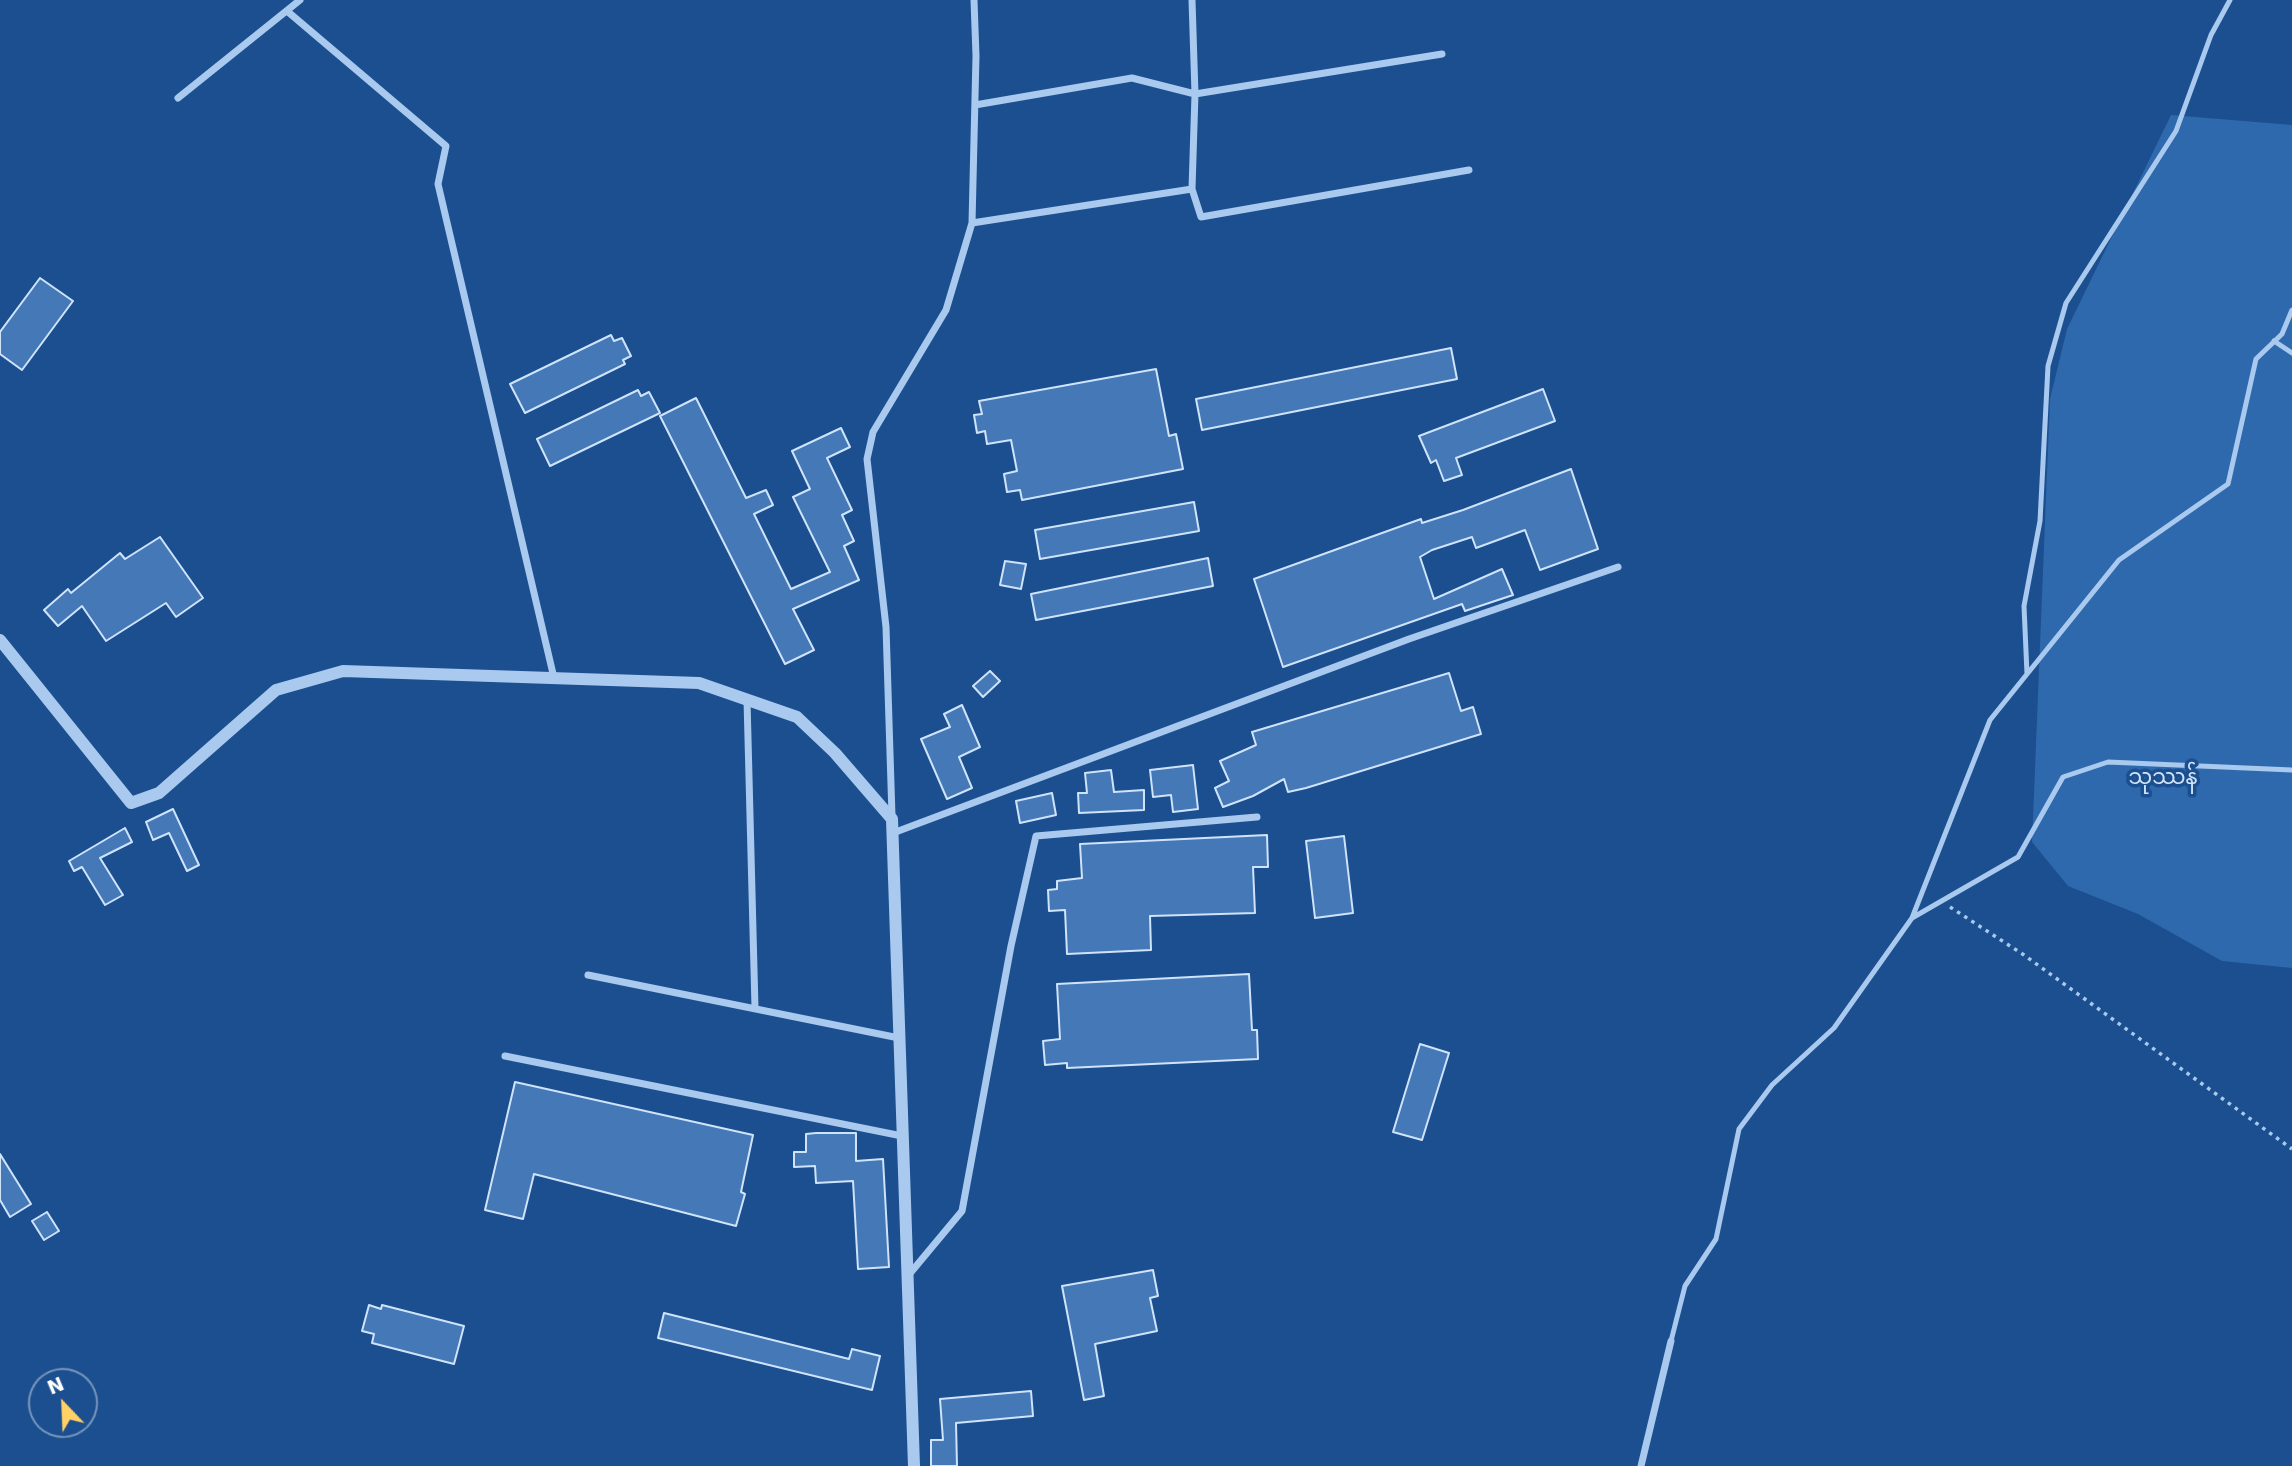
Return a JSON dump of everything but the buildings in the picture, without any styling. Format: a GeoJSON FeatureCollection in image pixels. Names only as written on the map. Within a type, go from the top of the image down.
{"type":"FeatureCollection","features":[{"type":"Feature","properties":{"kind":"street"},"geometry":{"type":"LineString","coordinates":[[178,98],[300,0]]}},
{"type":"Feature","properties":{"kind":"street"},"geometry":{"type":"LineString","coordinates":[[914,1466],[886,627],[867,459],[873,432],[946,310],[972,223],[974,0]]}},
{"type":"Feature","properties":{"kind":"street"},"geometry":{"type":"LineString","coordinates":[[1192,0],[1195,94],[1192,189],[1201,217],[1468,170]]}},
{"type":"Feature","properties":{"kind":"street"},"geometry":{"type":"LineString","coordinates":[[287,11],[446,146],[438,184],[554,678]]}},
{"type":"Feature","properties":{"kind":"street"},"geometry":{"type":"LineString","coordinates":[[975,105],[1132,78],[1195,94],[1442,54]]}},
{"type":"Feature","properties":{"kind":"street"},"geometry":{"type":"LineString","coordinates":[[972,223],[1192,189]]}},
{"type":"Feature","properties":{"kind":"street"},"geometry":{"type":"LineString","coordinates":[[893,833],[1409,639],[1618,567]]}},
{"type":"Feature","properties":{"kind":"street"},"geometry":{"type":"LineString","coordinates":[[0,640],[131,803],[159,793],[276,690],[343,671],[699,683],[797,717],[835,753],[892,820]]}},
{"type":"Feature","properties":{"kind":"street"},"geometry":{"type":"LineString","coordinates":[[747,699],[755,1008]]}},
{"type":"Feature","properties":{"kind":"street"},"geometry":{"type":"LineString","coordinates":[[907,1277],[962,1210],[1011,946],[1036,836],[1256,817]]}},
{"type":"Feature","properties":{"kind":"street"},"geometry":{"type":"LineString","coordinates":[[589,975],[899,1038]]}},
{"type":"Feature","properties":{"kind":"street"},"geometry":{"type":"LineString","coordinates":[[505,1056],[902,1136]]}},
{"type":"Feature","properties":{"kind":"street"},"geometry":{"type":"LineString","coordinates":[[1641,1466],[1671,1341]]}},
{"type":"Feature","properties":{"kind":"lane"},"geometry":{"type":"LineString","coordinates":[[2027,674],[2024,606],[2040,522],[2048,366],[2066,303],[2176,131],[2211,36],[2230,0]]}},
{"type":"Feature","properties":{"kind":"lane"},"geometry":{"type":"LineString","coordinates":[[1671,1341],[1685,1286],[1716,1239],[1740,1129],[1772,1084],[1833,1028],[1912,918],[1990,720],[2119,559],[2228,484],[2256,359],[2281,334],[2292,310]]}},
{"type":"Feature","properties":{"kind":"lane"},"geometry":{"type":"LineString","coordinates":[[2274,341],[2292,352]]}},
{"type":"Feature","properties":{"kind":"lane"},"geometry":{"type":"LineString","coordinates":[[1912,918],[2018,858],[2063,776],[2108,762],[2292,771]]}},
{"type":"Feature","properties":{"kind":"path"},"geometry":{"type":"LineString","coordinates":[[1943,902],[2024,955],[2292,1149]]}},
{"type":"Feature","properties":{"kind":"green space","name":"သုဿန်"},"geometry":{"type":"Polygon","coordinates":[[[2171,115],[2292,125],[2292,968],[2222,961],[2138,914],[2068,886],[2032,842],[2050,399],[2067,329],[2171,115]]]}}]}
